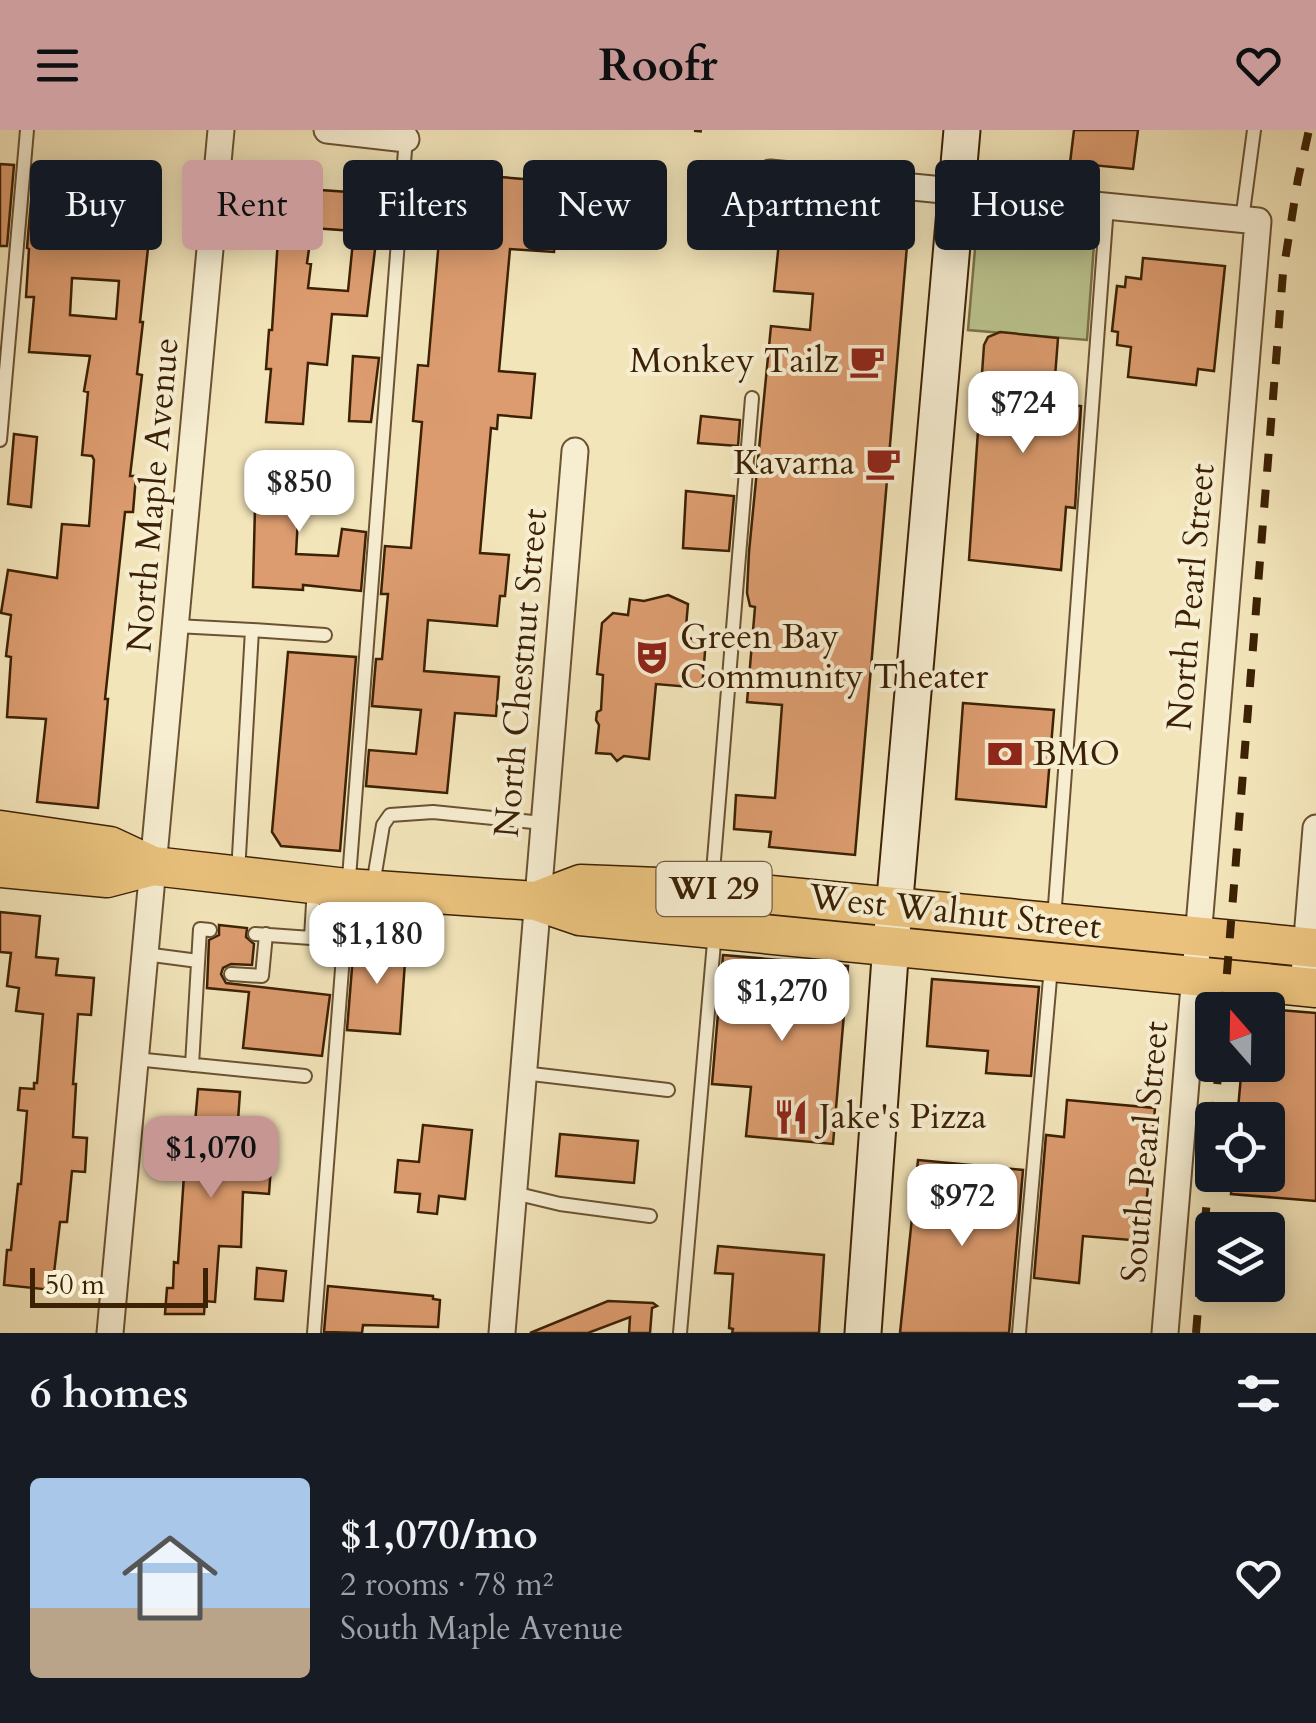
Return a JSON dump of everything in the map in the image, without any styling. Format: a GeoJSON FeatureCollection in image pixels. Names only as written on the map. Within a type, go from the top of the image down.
{"type":"FeatureCollection","features":[{"type":"Feature","properties":{"kind":"main road","name":"West Walnut Street"},"geometry":{"type":"LineString","coordinates":[[0,830],[110,846],[153,866],[345,887],[536,900],[580,916],[1310,987]]}},
{"type":"Feature","properties":{"kind":"main road","name":"West Walnut Street"},"geometry":{"type":"LineString","coordinates":[[0,868],[107,878],[153,866]]}},
{"type":"Feature","properties":{"kind":"main road","name":"West Walnut Street"},"geometry":{"type":"LineString","coordinates":[[536,900],[581,884],[712,889],[1311,947]]}},
{"type":"Feature","properties":{"kind":"street","name":"North Maple Avenue"},"geometry":{"type":"LineString","coordinates":[[110,1333],[221,130]]}},
{"type":"Feature","properties":{"kind":"street"},"geometry":{"type":"LineString","coordinates":[[327,130],[407,134]]}},
{"type":"Feature","properties":{"kind":"street"},"geometry":{"type":"LineString","coordinates":[[959,160],[962,130]]}},
{"type":"Feature","properties":{"kind":"street"},"geometry":{"type":"LineString","coordinates":[[1100,205],[1250,221]]}},
{"type":"Feature","properties":{"kind":"street","name":"North Pearl Street"},"geometry":{"type":"LineString","coordinates":[[1194,978],[1250,221]]}},
{"type":"Feature","properties":{"kind":"street"},"geometry":{"type":"LineString","coordinates":[[863,1333],[894,906],[951,250]]}},
{"type":"Feature","properties":{"kind":"street","name":"North Chestnut Street"},"geometry":{"type":"LineString","coordinates":[[502,1333],[575,452]]}},
{"type":"Feature","properties":{"kind":"street"},"geometry":{"type":"LineString","coordinates":[[1310,987],[1316,828]]}},
{"type":"Feature","properties":{"kind":"street","name":"South Pearl Street"},"geometry":{"type":"LineString","coordinates":[[1165,1333],[1194,978]]}},
{"type":"Feature","properties":{"kind":"lane"},"geometry":{"type":"LineString","coordinates":[[0,440],[27,130]]}},
{"type":"Feature","properties":{"kind":"lane","name":"North Pearl Street"},"geometry":{"type":"LineString","coordinates":[[1250,221],[1254,130]]}},
{"type":"Feature","properties":{"kind":"lane"},"geometry":{"type":"LineString","coordinates":[[314,1333],[345,887],[407,134]]}},
{"type":"Feature","properties":{"kind":"lane"},"geometry":{"type":"LineString","coordinates":[[1054,922],[1107,206]]}},
{"type":"Feature","properties":{"kind":"lane"},"geometry":{"type":"LineString","coordinates":[[712,889],[752,398]]}},
{"type":"Feature","properties":{"kind":"lane"},"geometry":{"type":"LineString","coordinates":[[176,626],[325,635]]}},
{"type":"Feature","properties":{"kind":"lane"},"geometry":{"type":"LineString","coordinates":[[238,876],[252,630]]}},
{"type":"Feature","properties":{"kind":"lane"},"geometry":{"type":"LineString","coordinates":[[311,938],[390,815],[432,812],[543,824]]}},
{"type":"Feature","properties":{"kind":"lane"},"geometry":{"type":"LineString","coordinates":[[192,1065],[202,960],[200,928],[210,930]]}},
{"type":"Feature","properties":{"kind":"lane"},"geometry":{"type":"LineString","coordinates":[[680,1333],[715,928]]}},
{"type":"Feature","properties":{"kind":"lane"},"geometry":{"type":"LineString","coordinates":[[231,974],[262,976],[260,934],[343,940]]}},
{"type":"Feature","properties":{"kind":"lane"},"geometry":{"type":"LineString","coordinates":[[145,954],[202,960]]}},
{"type":"Feature","properties":{"kind":"lane"},"geometry":{"type":"LineString","coordinates":[[1019,1333],[1052,961]]}},
{"type":"Feature","properties":{"kind":"lane"},"geometry":{"type":"LineString","coordinates":[[136,1059],[305,1076]]}},
{"type":"Feature","properties":{"kind":"lane"},"geometry":{"type":"LineString","coordinates":[[523,1073],[668,1090]]}},
{"type":"Feature","properties":{"kind":"lane"},"geometry":{"type":"LineString","coordinates":[[514,1193],[574,1207],[650,1216]]}},
{"type":"Feature","properties":{"kind":"path"},"geometry":{"type":"LineString","coordinates":[[694,130],[703,131]]}},
{"type":"Feature","properties":{"kind":"green space"},"geometry":{"type":"Polygon","coordinates":[[[975,250],[1094,250],[1087,340],[968,330],[975,250]]]}},
{"type":"Feature","properties":{"kind":"building"},"geometry":{"type":"Polygon","coordinates":[[[1074,130],[1138,130],[1133,169],[1100,166],[1100,160],[1070,160],[1074,130]]]}},
{"type":"Feature","properties":{"kind":"building"},"geometry":{"type":"Polygon","coordinates":[[[0,164],[14,165],[7,246],[0,246],[0,164]]]}},
{"type":"Feature","properties":{"kind":"building"},"geometry":{"type":"Polygon","coordinates":[[[503,177],[523,179],[523,250],[510,249],[499,371],[535,374],[531,418],[498,415],[497,429],[491,428],[480,553],[509,555],[505,596],[500,596],[497,626],[428,620],[424,671],[499,677],[496,716],[455,713],[447,793],[366,786],[369,750],[416,754],[421,710],[372,706],[376,659],[382,659],[388,594],[381,594],[385,546],[411,548],[422,422],[413,421],[418,365],[428,366],[438,250],[503,250],[503,177]]]}},
{"type":"Feature","properties":{"kind":"building"},"geometry":{"type":"Polygon","coordinates":[[[323,190],[343,192],[343,230],[323,229],[323,190]]]}},
{"type":"Feature","properties":{"kind":"building"},"geometry":{"type":"Polygon","coordinates":[[[30,213],[30,250],[148,250],[137,374],[142,375],[130,476],[136,476],[133,512],[125,512],[98,808],[37,802],[46,719],[7,717],[11,657],[6,656],[11,615],[1,613],[8,570],[57,578],[62,524],[89,526],[94,460],[82,455],[88,392],[84,391],[90,356],[29,352],[34,297],[26,297],[30,213]],[[72,278],[70,315],[116,319],[119,281],[72,278]]]}},
{"type":"Feature","properties":{"kind":"building"},"geometry":{"type":"Polygon","coordinates":[[[277,250],[309,250],[308,288],[348,291],[352,250],[375,250],[367,316],[332,314],[327,365],[308,363],[303,424],[266,422],[271,369],[266,369],[277,250]]]}},
{"type":"Feature","properties":{"kind":"building"},"geometry":{"type":"Polygon","coordinates":[[[778,250],[907,250],[855,855],[769,847],[771,832],[734,829],[736,795],[775,798],[782,705],[747,702],[755,607],[750,606],[747,593],[749,552],[771,326],[810,330],[813,294],[774,291],[778,250]]]}},
{"type":"Feature","properties":{"kind":"building"},"geometry":{"type":"Polygon","coordinates":[[[1143,258],[1225,266],[1214,371],[1198,369],[1196,385],[1128,377],[1131,347],[1117,345],[1118,332],[1112,331],[1117,286],[1125,287],[1126,277],[1141,279],[1143,258]]]}},
{"type":"Feature","properties":{"kind":"building"},"geometry":{"type":"Polygon","coordinates":[[[1000,332],[1058,338],[1053,403],[1081,406],[1075,508],[1066,507],[1061,570],[969,560],[984,345],[988,337],[1000,332]]]}},
{"type":"Feature","properties":{"kind":"building"},"geometry":{"type":"Polygon","coordinates":[[[353,356],[379,358],[371,422],[349,421],[353,356]]]}},
{"type":"Feature","properties":{"kind":"building"},"geometry":{"type":"Polygon","coordinates":[[[701,416],[740,420],[738,446],[698,443],[701,416]]]}},
{"type":"Feature","properties":{"kind":"building"},"geometry":{"type":"Polygon","coordinates":[[[14,434],[37,437],[31,507],[8,504],[14,434]]]}},
{"type":"Feature","properties":{"kind":"building"},"geometry":{"type":"Polygon","coordinates":[[[270,456],[326,456],[325,483],[300,482],[296,554],[338,556],[342,529],[366,532],[361,591],[303,585],[303,590],[253,587],[255,507],[259,508],[260,495],[268,496],[270,456]]]}},
{"type":"Feature","properties":{"kind":"building"},"geometry":{"type":"Polygon","coordinates":[[[686,491],[734,496],[729,551],[683,548],[686,491]]]}},
{"type":"Feature","properties":{"kind":"building","name":"Green Bay Community Theater"},"geometry":{"type":"Polygon","coordinates":[[[668,595],[688,604],[685,638],[706,640],[702,688],[656,684],[649,759],[624,756],[617,761],[611,754],[596,753],[603,675],[597,674],[602,623],[613,613],[628,615],[630,599],[644,601],[668,595]]]}},
{"type":"Feature","properties":{"kind":"building"},"geometry":{"type":"Polygon","coordinates":[[[288,652],[356,657],[340,851],[281,846],[272,832],[288,652]]]}},
{"type":"Feature","properties":{"kind":"building","name":"BMO"},"geometry":{"type":"Polygon","coordinates":[[[963,703],[1054,710],[1046,807],[956,799],[963,703]]]}},
{"type":"Feature","properties":{"kind":"building"},"geometry":{"type":"Polygon","coordinates":[[[0,912],[40,916],[36,957],[58,959],[56,975],[94,978],[91,1015],[78,1014],[73,1084],[73,1137],[87,1138],[85,1172],[72,1171],[67,1222],[60,1222],[52,1290],[4,1285],[21,1184],[27,1111],[18,1110],[20,1088],[34,1089],[37,1083],[43,1014],[16,1011],[19,988],[7,986],[11,953],[0,952],[0,912]]]}},
{"type":"Feature","properties":{"kind":"building"},"geometry":{"type":"Polygon","coordinates":[[[219,925],[247,928],[246,937],[254,944],[252,965],[231,964],[223,968],[221,974],[226,983],[330,995],[322,1056],[243,1048],[249,992],[207,988],[209,940],[219,935],[219,925]]]}},
{"type":"Feature","properties":{"kind":"building"},"geometry":{"type":"Polygon","coordinates":[[[363,937],[394,939],[393,946],[406,947],[400,1034],[347,1030],[354,943],[363,944],[363,937]]]}},
{"type":"Feature","properties":{"kind":"building"},"geometry":{"type":"Polygon","coordinates":[[[723,955],[848,966],[833,1144],[746,1136],[751,1087],[712,1084],[723,955]]]}},
{"type":"Feature","properties":{"kind":"building"},"geometry":{"type":"Polygon","coordinates":[[[932,979],[1039,987],[1031,1076],[986,1073],[988,1051],[927,1046],[932,979]]]}},
{"type":"Feature","properties":{"kind":"building"},"geometry":{"type":"Polygon","coordinates":[[[1285,1010],[1316,1013],[1316,1201],[1231,1194],[1285,1192],[1285,1102],[1239,1102],[1240,1082],[1285,1082],[1285,1010]]]}},
{"type":"Feature","properties":{"kind":"building"},"geometry":{"type":"Polygon","coordinates":[[[198,1089],[240,1092],[235,1164],[271,1166],[269,1194],[243,1192],[241,1247],[219,1246],[215,1302],[205,1301],[204,1314],[165,1314],[167,1288],[173,1288],[174,1262],[178,1263],[186,1146],[193,1146],[198,1089]]]}},
{"type":"Feature","properties":{"kind":"building"},"geometry":{"type":"Polygon","coordinates":[[[1067,1100],[1155,1108],[1143,1241],[1083,1236],[1079,1283],[1034,1278],[1046,1135],[1064,1137],[1067,1100]]]}},
{"type":"Feature","properties":{"kind":"building"},"geometry":{"type":"Polygon","coordinates":[[[423,1125],[472,1130],[465,1199],[439,1196],[437,1214],[418,1212],[420,1194],[395,1192],[398,1160],[419,1162],[423,1125]]]}},
{"type":"Feature","properties":{"kind":"building"},"geometry":{"type":"Polygon","coordinates":[[[560,1134],[638,1141],[634,1183],[556,1176],[560,1134]]]}},
{"type":"Feature","properties":{"kind":"building"},"geometry":{"type":"Polygon","coordinates":[[[918,1160],[1023,1170],[1009,1333],[900,1333],[918,1160]]]}},
{"type":"Feature","properties":{"kind":"building"},"geometry":{"type":"Polygon","coordinates":[[[718,1246],[824,1255],[819,1333],[732,1333],[729,1328],[733,1274],[715,1273],[718,1246]]]}},
{"type":"Feature","properties":{"kind":"building"},"geometry":{"type":"Polygon","coordinates":[[[257,1268],[286,1271],[283,1301],[255,1299],[257,1268]]]}},
{"type":"Feature","properties":{"kind":"building"},"geometry":{"type":"Polygon","coordinates":[[[328,1286],[433,1296],[440,1300],[438,1327],[363,1325],[362,1333],[324,1332],[328,1286]]]}},
{"type":"Feature","properties":{"kind":"building"},"geometry":{"type":"Polygon","coordinates":[[[608,1301],[657,1306],[652,1308],[650,1333],[629,1333],[630,1317],[588,1333],[530,1333],[608,1301]]]}},
{"type":"Feature","properties":{"kind":"railway"},"geometry":{"type":"LineString","coordinates":[[1225,992],[1283,273],[1309,130]]}},
{"type":"Feature","properties":{"kind":"railway"},"geometry":{"type":"LineString","coordinates":[[1216,1102],[1217,1082]]}},
{"type":"Feature","properties":{"kind":"railway"},"geometry":{"type":"LineString","coordinates":[[1196,1333],[1208,1192]]}},
{"type":"Feature","properties":{"kind":"place","name":"Monkey Tailz"},"geometry":{"type":"Point","coordinates":[867,361]}},
{"type":"Feature","properties":{"kind":"place","name":"Kavarna"},"geometry":{"type":"Point","coordinates":[883,463]}},
{"type":"Feature","properties":{"kind":"place","name":"Green Bay Community Theater"},"geometry":{"type":"Point","coordinates":[652,657]}},
{"type":"Feature","properties":{"kind":"place","name":"BMO"},"geometry":{"type":"Point","coordinates":[1005,754]}},
{"type":"Feature","properties":{"kind":"place","name":"Jake's Pizza"},"geometry":{"type":"Point","coordinates":[791,1117]}}]}
